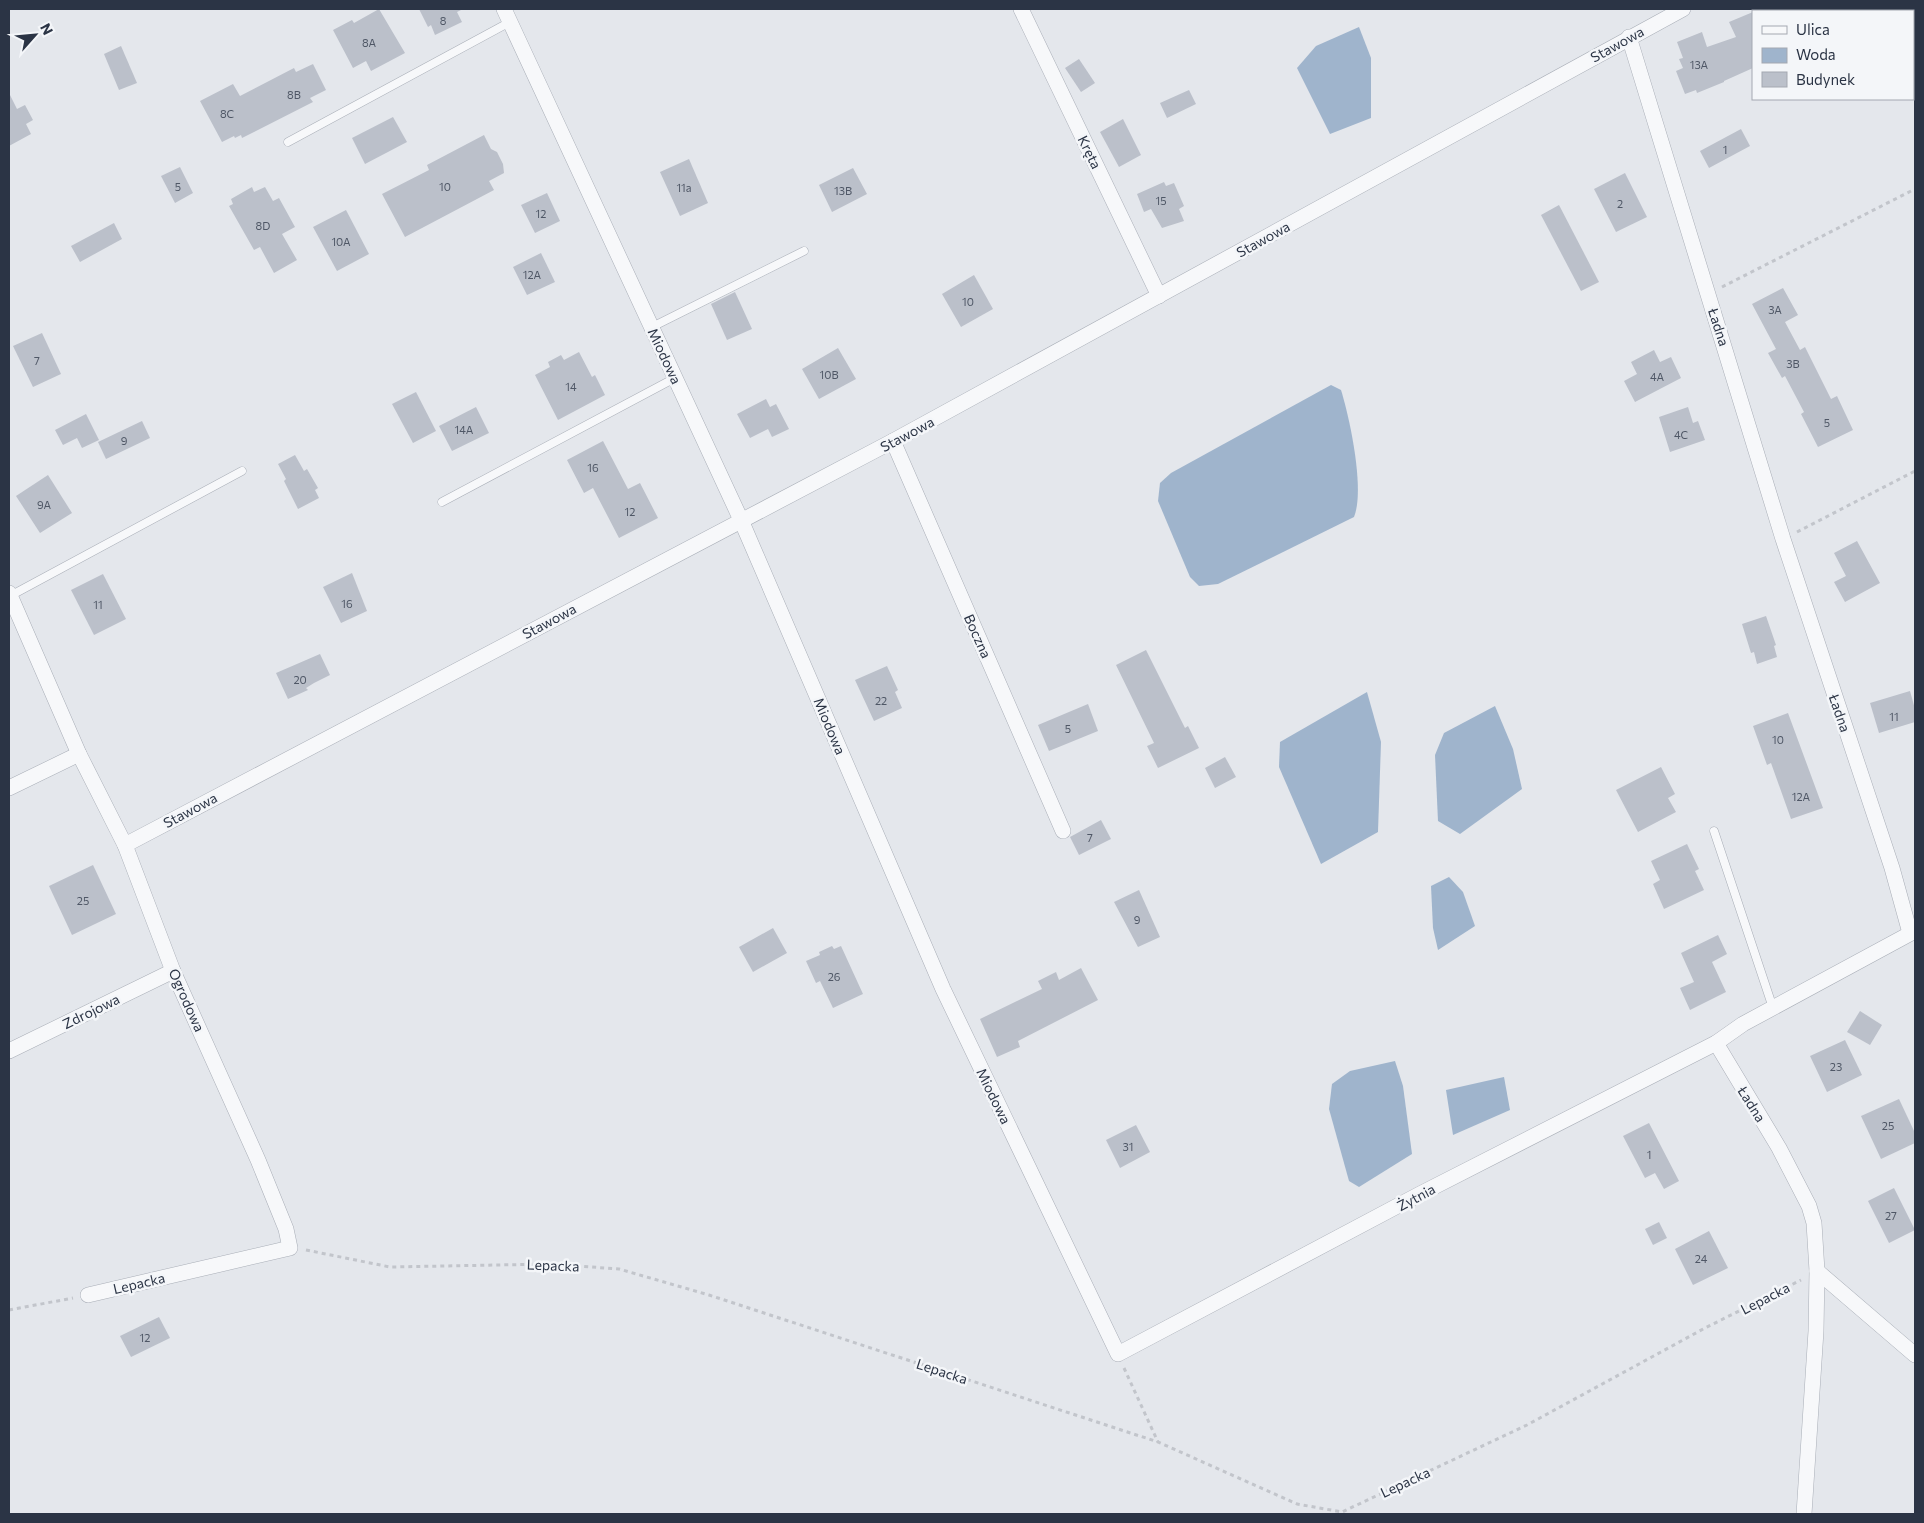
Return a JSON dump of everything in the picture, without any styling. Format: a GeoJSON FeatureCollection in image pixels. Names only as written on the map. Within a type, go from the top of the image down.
{"type":"FeatureCollection","features":[{"type":"Feature","properties":{"kind":"street","name":"Kręta"},"geometry":{"type":"LineString","coordinates":[[1021,9],[1159,296]]}},
{"type":"Feature","properties":{"kind":"street","name":"Stawowa"},"geometry":{"type":"LineString","coordinates":[[125,845],[893,441],[1682,9]]}},
{"type":"Feature","properties":{"kind":"street","name":"Miodowa"},"geometry":{"type":"LineString","coordinates":[[507,16],[741,520],[943,989],[1118,1354]]}},
{"type":"Feature","properties":{"kind":"street","name":"Ładna"},"geometry":{"type":"LineString","coordinates":[[1629,37],[1783,539],[1913,932],[1743,1024],[1716,1043],[1779,1148],[1809,1206],[1814,1223],[1817,1272],[1814,1368],[1804,1514]]}},
{"type":"Feature","properties":{"kind":"street","name":"Boczna"},"geometry":{"type":"LineString","coordinates":[[893,441],[1063,831]]}},
{"type":"Feature","properties":{"kind":"street","name":"Ogrodowa"},"geometry":{"type":"LineString","coordinates":[[9,594],[79,754],[125,845],[174,972],[258,1160],[286,1229],[290,1248]]}},
{"type":"Feature","properties":{"kind":"street"},"geometry":{"type":"LineString","coordinates":[[9,788],[79,754]]}},
{"type":"Feature","properties":{"kind":"street","name":"Zdrojowa"},"geometry":{"type":"LineString","coordinates":[[9,1051],[174,972]]}},
{"type":"Feature","properties":{"kind":"street","name":"Żytnia"},"geometry":{"type":"LineString","coordinates":[[1118,1354],[1420,1194],[1716,1043]]}},
{"type":"Feature","properties":{"kind":"street","name":"Lepacka"},"geometry":{"type":"LineString","coordinates":[[88,1295],[290,1248]]}},
{"type":"Feature","properties":{"kind":"street"},"geometry":{"type":"LineString","coordinates":[[1817,1272],[1915,1354]]}},
{"type":"Feature","properties":{"kind":"lane"},"geometry":{"type":"LineString","coordinates":[[288,142],[507,16]]}},
{"type":"Feature","properties":{"kind":"lane"},"geometry":{"type":"LineString","coordinates":[[652,327],[804,251]]}},
{"type":"Feature","properties":{"kind":"lane"},"geometry":{"type":"LineString","coordinates":[[442,502],[676,378]]}},
{"type":"Feature","properties":{"kind":"lane"},"geometry":{"type":"LineString","coordinates":[[9,594],[242,471]]}},
{"type":"Feature","properties":{"kind":"lane"},"geometry":{"type":"LineString","coordinates":[[1714,831],[1773,1008]]}},
{"type":"Feature","properties":{"kind":"path"},"geometry":{"type":"LineString","coordinates":[[1708,294],[1915,190]]}},
{"type":"Feature","properties":{"kind":"path"},"geometry":{"type":"LineString","coordinates":[[1783,539],[1915,472]]}},
{"type":"Feature","properties":{"kind":"path","name":"Lepacka"},"geometry":{"type":"LineString","coordinates":[[290,1248],[390,1267],[550,1264],[619,1269],[709,1295],[1158,1442],[1297,1504],[1342,1512],[1526,1426],[1706,1328],[1817,1272]]}},
{"type":"Feature","properties":{"kind":"path"},"geometry":{"type":"LineString","coordinates":[[9,1310],[88,1295]]}},
{"type":"Feature","properties":{"kind":"path"},"geometry":{"type":"LineString","coordinates":[[1118,1354],[1158,1442]]}},
{"type":"Feature","properties":{"kind":"water"},"geometry":{"type":"Polygon","coordinates":[[[1359,27],[1371,58],[1371,118],[1330,134],[1297,68],[1316,46],[1359,27]]]}},
{"type":"Feature","properties":{"kind":"water"},"geometry":{"type":"Polygon","coordinates":[[[1331,385],[1341,390],[1352,436],[1358,490],[1354,517],[1218,584],[1199,586],[1190,577],[1158,501],[1160,483],[1171,473],[1331,385]]]}},
{"type":"Feature","properties":{"kind":"water"},"geometry":{"type":"Polygon","coordinates":[[[1367,692],[1381,742],[1378,832],[1321,864],[1279,767],[1280,742],[1367,692]]]}},
{"type":"Feature","properties":{"kind":"water"},"geometry":{"type":"Polygon","coordinates":[[[1495,706],[1513,749],[1522,789],[1460,834],[1438,821],[1435,755],[1444,733],[1495,706]]]}},
{"type":"Feature","properties":{"kind":"water"},"geometry":{"type":"Polygon","coordinates":[[[1449,877],[1463,892],[1475,926],[1438,950],[1433,928],[1431,886],[1449,877]]]}},
{"type":"Feature","properties":{"kind":"water"},"geometry":{"type":"Polygon","coordinates":[[[1395,1061],[1403,1086],[1412,1154],[1359,1187],[1349,1181],[1329,1109],[1332,1084],[1350,1071],[1395,1061]]]}},
{"type":"Feature","properties":{"kind":"water"},"geometry":{"type":"Polygon","coordinates":[[[1504,1077],[1510,1110],[1453,1135],[1446,1090],[1504,1077]]]}},
{"type":"Feature","properties":{"kind":"building"},"geometry":{"type":"Polygon","coordinates":[[[379,9],[405,53],[371,71],[366,61],[353,68],[333,30],[352,20],[354,23],[379,9]]]}},
{"type":"Feature","properties":{"kind":"building"},"geometry":{"type":"Polygon","coordinates":[[[419,9],[463,9],[457,12],[462,22],[435,35],[431,25],[428,27],[419,9]]]}},
{"type":"Feature","properties":{"kind":"building"},"geometry":{"type":"Polygon","coordinates":[[[1752,12],[1752,68],[1697,93],[1696,90],[1685,94],[1676,71],[1683,68],[1679,59],[1683,58],[1677,42],[1702,32],[1707,47],[1736,37],[1729,22],[1752,12]]]}},
{"type":"Feature","properties":{"kind":"building"},"geometry":{"type":"Polygon","coordinates":[[[121,46],[137,83],[119,90],[104,54],[121,46]]]}},
{"type":"Feature","properties":{"kind":"building"},"geometry":{"type":"Polygon","coordinates":[[[1079,59],[1095,83],[1081,92],[1065,68],[1079,59]]]}},
{"type":"Feature","properties":{"kind":"building"},"geometry":{"type":"Polygon","coordinates":[[[313,64],[326,90],[310,98],[313,102],[242,138],[241,135],[235,138],[234,136],[222,142],[200,101],[233,84],[240,96],[294,68],[296,72],[313,64]]]}},
{"type":"Feature","properties":{"kind":"building"},"geometry":{"type":"Polygon","coordinates":[[[1189,90],[1196,104],[1167,118],[1160,103],[1189,90]]]}},
{"type":"Feature","properties":{"kind":"building"},"geometry":{"type":"Polygon","coordinates":[[[9,93],[17,109],[25,105],[33,120],[26,124],[31,134],[9,146],[9,93]]]}},
{"type":"Feature","properties":{"kind":"building"},"geometry":{"type":"Polygon","coordinates":[[[393,117],[407,142],[365,164],[352,138],[393,117]]]}},
{"type":"Feature","properties":{"kind":"building"},"geometry":{"type":"Polygon","coordinates":[[[1123,119],[1141,155],[1119,167],[1100,132],[1123,119]]]}},
{"type":"Feature","properties":{"kind":"building"},"geometry":{"type":"Polygon","coordinates":[[[1741,129],[1750,146],[1709,168],[1700,151],[1741,129]]]}},
{"type":"Feature","properties":{"kind":"building"},"geometry":{"type":"Polygon","coordinates":[[[484,135],[491,149],[497,152],[503,164],[504,173],[489,181],[494,190],[405,237],[382,194],[429,170],[427,165],[484,135]]]}},
{"type":"Feature","properties":{"kind":"building"},"geometry":{"type":"Polygon","coordinates":[[[689,159],[708,203],[680,216],[660,172],[689,159]]]}},
{"type":"Feature","properties":{"kind":"building"},"geometry":{"type":"Polygon","coordinates":[[[180,167],[193,193],[175,203],[161,176],[180,167]]]}},
{"type":"Feature","properties":{"kind":"building"},"geometry":{"type":"Polygon","coordinates":[[[853,168],[867,194],[832,212],[819,185],[853,168]]]}},
{"type":"Feature","properties":{"kind":"building"},"geometry":{"type":"Polygon","coordinates":[[[1625,173],[1647,217],[1616,232],[1594,189],[1625,173]]]}},
{"type":"Feature","properties":{"kind":"building"},"geometry":{"type":"Polygon","coordinates":[[[1164,182],[1166,186],[1174,183],[1184,206],[1179,209],[1184,221],[1162,228],[1151,209],[1144,212],[1137,194],[1164,182]]]}},
{"type":"Feature","properties":{"kind":"building"},"geometry":{"type":"Polygon","coordinates":[[[252,187],[254,192],[265,187],[273,201],[279,198],[295,227],[282,234],[297,260],[274,273],[260,247],[254,250],[229,206],[233,204],[231,199],[252,187]]]}},
{"type":"Feature","properties":{"kind":"building"},"geometry":{"type":"Polygon","coordinates":[[[547,193],[560,221],[535,233],[521,205],[547,193]]]}},
{"type":"Feature","properties":{"kind":"building"},"geometry":{"type":"Polygon","coordinates":[[[1559,205],[1599,282],[1581,291],[1541,215],[1559,205]]]}},
{"type":"Feature","properties":{"kind":"building"},"geometry":{"type":"Polygon","coordinates":[[[346,210],[369,254],[337,271],[313,227],[346,210]]]}},
{"type":"Feature","properties":{"kind":"building"},"geometry":{"type":"Polygon","coordinates":[[[114,223],[122,239],[80,262],[71,246],[114,223]]]}},
{"type":"Feature","properties":{"kind":"building"},"geometry":{"type":"Polygon","coordinates":[[[541,253],[555,282],[527,295],[513,267],[541,253]]]}},
{"type":"Feature","properties":{"kind":"building"},"geometry":{"type":"Polygon","coordinates":[[[974,275],[993,309],[961,327],[942,294],[974,275]]]}},
{"type":"Feature","properties":{"kind":"building"},"geometry":{"type":"Polygon","coordinates":[[[1783,288],[1798,315],[1785,322],[1800,350],[1805,347],[1831,399],[1837,396],[1853,430],[1818,447],[1801,414],[1804,412],[1785,376],[1782,378],[1768,353],[1776,349],[1752,304],[1783,288]]]}},
{"type":"Feature","properties":{"kind":"building"},"geometry":{"type":"Polygon","coordinates":[[[735,292],[752,329],[727,340],[711,304],[735,292]]]}},
{"type":"Feature","properties":{"kind":"building"},"geometry":{"type":"Polygon","coordinates":[[[42,333],[61,374],[33,387],[13,346],[42,333]]]}},
{"type":"Feature","properties":{"kind":"building"},"geometry":{"type":"Polygon","coordinates":[[[838,348],[856,379],[819,399],[802,369],[838,348]]]}},
{"type":"Feature","properties":{"kind":"building"},"geometry":{"type":"Polygon","coordinates":[[[1654,350],[1660,362],[1671,357],[1681,378],[1635,402],[1624,381],[1637,374],[1631,362],[1654,350]]]}},
{"type":"Feature","properties":{"kind":"building"},"geometry":{"type":"Polygon","coordinates":[[[579,352],[592,377],[595,375],[605,395],[558,420],[535,375],[550,367],[548,362],[561,355],[564,360],[579,352]]]}},
{"type":"Feature","properties":{"kind":"building"},"geometry":{"type":"Polygon","coordinates":[[[416,392],[436,431],[413,443],[392,404],[416,392]]]}},
{"type":"Feature","properties":{"kind":"building"},"geometry":{"type":"Polygon","coordinates":[[[766,399],[770,407],[776,404],[789,429],[772,437],[768,429],[750,438],[737,414],[766,399]]]}},
{"type":"Feature","properties":{"kind":"building"},"geometry":{"type":"Polygon","coordinates":[[[476,407],[489,433],[452,451],[439,426],[476,407]]]}},
{"type":"Feature","properties":{"kind":"building"},"geometry":{"type":"Polygon","coordinates":[[[1688,407],[1693,423],[1698,421],[1705,440],[1670,452],[1659,417],[1688,407]]]}},
{"type":"Feature","properties":{"kind":"building"},"geometry":{"type":"Polygon","coordinates":[[[86,414],[99,440],[82,448],[77,438],[63,445],[55,430],[86,414]]]}},
{"type":"Feature","properties":{"kind":"building"},"geometry":{"type":"Polygon","coordinates":[[[142,421],[150,438],[106,459],[98,442],[142,421]]]}},
{"type":"Feature","properties":{"kind":"building"},"geometry":{"type":"Polygon","coordinates":[[[603,441],[628,489],[640,483],[658,518],[619,538],[593,488],[584,493],[567,460],[603,441]]]}},
{"type":"Feature","properties":{"kind":"building"},"geometry":{"type":"Polygon","coordinates":[[[295,455],[304,471],[307,469],[318,488],[315,490],[319,498],[298,509],[278,464],[295,455]]]}},
{"type":"Feature","properties":{"kind":"building"},"geometry":{"type":"Polygon","coordinates":[[[48,475],[72,513],[40,533],[16,496],[48,475]]]}},
{"type":"Feature","properties":{"kind":"building"},"geometry":{"type":"Polygon","coordinates":[[[1857,541],[1880,583],[1845,602],[1834,582],[1846,576],[1834,553],[1857,541]]]}},
{"type":"Feature","properties":{"kind":"building"},"geometry":{"type":"Polygon","coordinates":[[[352,573],[367,611],[341,623],[323,587],[352,573]]]}},
{"type":"Feature","properties":{"kind":"building"},"geometry":{"type":"Polygon","coordinates":[[[103,574],[126,619],[94,635],[71,590],[103,574]]]}},
{"type":"Feature","properties":{"kind":"building"},"geometry":{"type":"Polygon","coordinates":[[[1766,616],[1776,645],[1774,646],[1777,657],[1757,664],[1754,652],[1751,653],[1742,624],[1766,616]]]}},
{"type":"Feature","properties":{"kind":"building"},"geometry":{"type":"Polygon","coordinates":[[[1146,650],[1185,728],[1188,726],[1199,748],[1158,768],[1147,746],[1154,743],[1116,665],[1146,650]]]}},
{"type":"Feature","properties":{"kind":"building"},"geometry":{"type":"Polygon","coordinates":[[[320,654],[330,675],[306,688],[308,690],[288,699],[276,673],[320,654]]]}},
{"type":"Feature","properties":{"kind":"building"},"geometry":{"type":"Polygon","coordinates":[[[887,666],[898,690],[895,692],[902,708],[874,721],[855,680],[887,666]]]}},
{"type":"Feature","properties":{"kind":"building"},"geometry":{"type":"Polygon","coordinates":[[[1910,691],[1915,709],[1915,722],[1879,733],[1870,703],[1910,691]]]}},
{"type":"Feature","properties":{"kind":"building"},"geometry":{"type":"Polygon","coordinates":[[[1088,704],[1098,731],[1049,751],[1038,725],[1088,704]]]}},
{"type":"Feature","properties":{"kind":"building"},"geometry":{"type":"Polygon","coordinates":[[[1788,713],[1823,808],[1791,819],[1771,763],[1767,765],[1753,726],[1788,713]]]}},
{"type":"Feature","properties":{"kind":"building"},"geometry":{"type":"Polygon","coordinates":[[[1225,757],[1236,777],[1215,788],[1205,768],[1225,757]]]}},
{"type":"Feature","properties":{"kind":"building"},"geometry":{"type":"Polygon","coordinates":[[[1661,767],[1675,794],[1668,798],[1676,812],[1638,832],[1616,790],[1661,767]]]}},
{"type":"Feature","properties":{"kind":"building"},"geometry":{"type":"Polygon","coordinates":[[[1101,820],[1111,839],[1079,855],[1070,837],[1101,820]]]}},
{"type":"Feature","properties":{"kind":"building"},"geometry":{"type":"Polygon","coordinates":[[[1687,844],[1699,869],[1695,871],[1704,890],[1664,909],[1653,884],[1660,880],[1651,861],[1687,844]]]}},
{"type":"Feature","properties":{"kind":"building"},"geometry":{"type":"Polygon","coordinates":[[[93,865],[116,914],[72,935],[49,886],[93,865]]]}},
{"type":"Feature","properties":{"kind":"building"},"geometry":{"type":"Polygon","coordinates":[[[1139,890],[1160,937],[1138,947],[1114,902],[1139,890]]]}},
{"type":"Feature","properties":{"kind":"building"},"geometry":{"type":"Polygon","coordinates":[[[773,928],[787,953],[753,972],[739,947],[773,928]]]}},
{"type":"Feature","properties":{"kind":"building"},"geometry":{"type":"Polygon","coordinates":[[[1718,935],[1727,954],[1712,962],[1726,992],[1690,1010],[1680,988],[1694,982],[1681,953],[1718,935]]]}},
{"type":"Feature","properties":{"kind":"building"},"geometry":{"type":"Polygon","coordinates":[[[832,946],[834,949],[841,946],[863,994],[833,1008],[820,981],[816,983],[806,961],[820,955],[819,952],[832,946]]]}},
{"type":"Feature","properties":{"kind":"building"},"geometry":{"type":"Polygon","coordinates":[[[1081,968],[1098,1000],[1018,1041],[1020,1047],[997,1057],[980,1019],[1042,989],[1038,981],[1056,972],[1059,980],[1081,968]]]}},
{"type":"Feature","properties":{"kind":"building"},"geometry":{"type":"Polygon","coordinates":[[[1860,1011],[1882,1025],[1870,1045],[1847,1032],[1860,1011]]]}},
{"type":"Feature","properties":{"kind":"building"},"geometry":{"type":"Polygon","coordinates":[[[1845,1040],[1862,1075],[1827,1092],[1810,1056],[1845,1040]]]}},
{"type":"Feature","properties":{"kind":"building"},"geometry":{"type":"Polygon","coordinates":[[[1899,1099],[1915,1133],[1915,1143],[1881,1159],[1861,1116],[1899,1099]]]}},
{"type":"Feature","properties":{"kind":"building"},"geometry":{"type":"Polygon","coordinates":[[[1649,1123],[1679,1181],[1664,1189],[1655,1173],[1645,1178],[1623,1136],[1649,1123]]]}},
{"type":"Feature","properties":{"kind":"building"},"geometry":{"type":"Polygon","coordinates":[[[1136,1125],[1150,1152],[1120,1168],[1106,1140],[1136,1125]]]}},
{"type":"Feature","properties":{"kind":"building"},"geometry":{"type":"Polygon","coordinates":[[[1894,1188],[1915,1230],[1889,1243],[1868,1201],[1894,1188]]]}},
{"type":"Feature","properties":{"kind":"building"},"geometry":{"type":"Polygon","coordinates":[[[1659,1222],[1667,1238],[1653,1245],[1645,1229],[1659,1222]]]}},
{"type":"Feature","properties":{"kind":"building"},"geometry":{"type":"Polygon","coordinates":[[[1709,1231],[1728,1268],[1693,1285],[1675,1249],[1709,1231]]]}},
{"type":"Feature","properties":{"kind":"building"},"geometry":{"type":"Polygon","coordinates":[[[159,1317],[170,1338],[131,1357],[120,1336],[159,1317]]]}}]}
